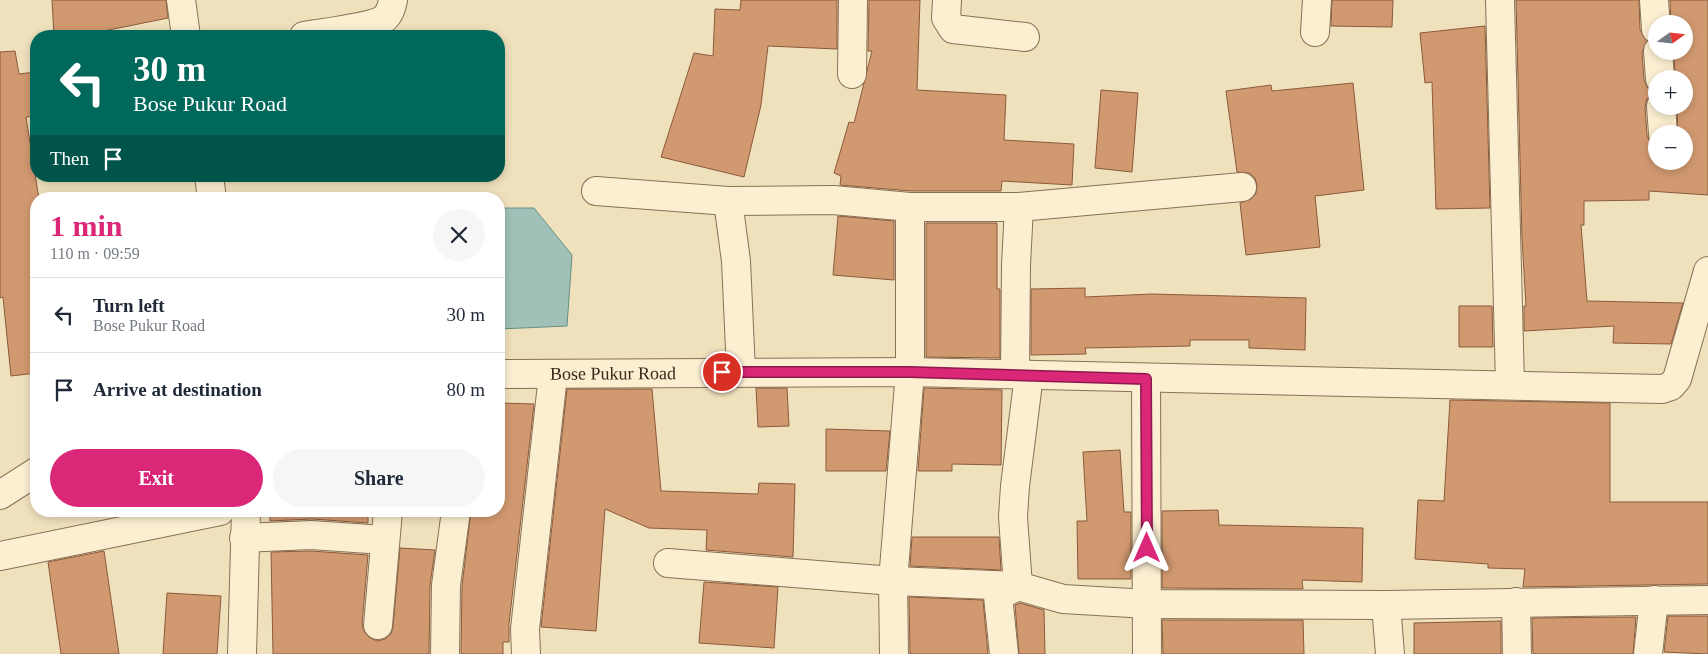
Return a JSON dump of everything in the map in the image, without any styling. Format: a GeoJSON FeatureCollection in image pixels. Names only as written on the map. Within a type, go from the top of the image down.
{"type":"FeatureCollection","features":[{"type":"Feature","properties":{"kind":"street"},"geometry":{"type":"LineString","coordinates":[[181,0],[185,30]]}},
{"type":"Feature","properties":{"kind":"street"},"geometry":{"type":"LineString","coordinates":[[336,30],[373,23],[385,18],[391,9],[393,0]]}},
{"type":"Feature","properties":{"kind":"street"},"geometry":{"type":"LineString","coordinates":[[852,74],[853,0]]}},
{"type":"Feature","properties":{"kind":"street"},"geometry":{"type":"LineString","coordinates":[[947,0],[946,18],[953,29],[1025,37]]}},
{"type":"Feature","properties":{"kind":"street"},"geometry":{"type":"LineString","coordinates":[[1315,32],[1317,0]]}},
{"type":"Feature","properties":{"kind":"street"},"geometry":{"type":"LineString","coordinates":[[1500,0],[1510,384]]}},
{"type":"Feature","properties":{"kind":"street"},"geometry":{"type":"LineString","coordinates":[[1654,0],[1655,15]]}},
{"type":"Feature","properties":{"kind":"street"},"geometry":{"type":"LineString","coordinates":[[596,191],[728,200],[833,200],[910,207],[1019,207],[1242,187]]}},
{"type":"Feature","properties":{"kind":"street"},"geometry":{"type":"LineString","coordinates":[[728,200],[736,261],[741,372]]}},
{"type":"Feature","properties":{"kind":"street"},"geometry":{"type":"LineString","coordinates":[[894,654],[893,581],[910,372],[910,207]]}},
{"type":"Feature","properties":{"kind":"street"},"geometry":{"type":"LineString","coordinates":[[1018,586],[1014,517],[1022,375],[1016,265],[1019,207]]}},
{"type":"Feature","properties":{"kind":"street","name":"Bose Pukur Road"},"geometry":{"type":"LineString","coordinates":[[505,374],[910,372],[1146,379],[1510,384],[1662,389],[1671,386],[1677,379],[1708,271]]}},
{"type":"Feature","properties":{"kind":"street"},"geometry":{"type":"LineString","coordinates":[[526,654],[525,629],[553,375]]}},
{"type":"Feature","properties":{"kind":"street"},"geometry":{"type":"LineString","coordinates":[[1146,379],[1147,654]]}},
{"type":"Feature","properties":{"kind":"street"},"geometry":{"type":"LineString","coordinates":[[0,495],[30,476]]}},
{"type":"Feature","properties":{"kind":"street"},"geometry":{"type":"LineString","coordinates":[[0,556],[191,517]]}},
{"type":"Feature","properties":{"kind":"street"},"geometry":{"type":"LineString","coordinates":[[378,625],[387,517]]}},
{"type":"Feature","properties":{"kind":"street"},"geometry":{"type":"LineString","coordinates":[[445,654],[446,585],[455,517]]}},
{"type":"Feature","properties":{"kind":"street"},"geometry":{"type":"LineString","coordinates":[[242,654],[245,524],[311,535],[384,540]]}},
{"type":"Feature","properties":{"kind":"street"},"geometry":{"type":"LineString","coordinates":[[668,563],[893,581],[1018,586],[1063,599],[1148,604],[1386,605],[1708,600]]}},
{"type":"Feature","properties":{"kind":"street"},"geometry":{"type":"LineString","coordinates":[[1004,654],[998,596],[1018,586]]}},
{"type":"Feature","properties":{"kind":"street"},"geometry":{"type":"LineString","coordinates":[[1648,654],[1654,600]]}},
{"type":"Feature","properties":{"kind":"street"},"geometry":{"type":"LineString","coordinates":[[1516,602],[1517,654]]}},
{"type":"Feature","properties":{"kind":"street"},"geometry":{"type":"LineString","coordinates":[[1386,605],[1390,654]]}},
{"type":"Feature","properties":{"kind":"water"},"geometry":{"type":"Polygon","coordinates":[[[505,208],[534,208],[572,255],[567,326],[505,329],[505,208]]]}},
{"type":"Feature","properties":{"kind":"building"},"geometry":{"type":"Polygon","coordinates":[[[52,0],[166,0],[168,18],[109,30],[54,30],[52,0]]]}},
{"type":"Feature","properties":{"kind":"building"},"geometry":{"type":"Polygon","coordinates":[[[741,0],[837,0],[837,49],[768,46],[761,105],[744,177],[661,157],[694,53],[713,56],[715,9],[740,10],[741,0]]]}},
{"type":"Feature","properties":{"kind":"building"},"geometry":{"type":"Polygon","coordinates":[[[869,0],[920,0],[917,90],[1006,95],[1004,140],[1074,144],[1072,185],[1002,181],[1001,191],[911,191],[840,185],[841,176],[834,173],[849,122],[854,123],[872,51],[868,51],[869,0]]]}},
{"type":"Feature","properties":{"kind":"building"},"geometry":{"type":"Polygon","coordinates":[[[1332,0],[1393,0],[1392,27],[1331,26],[1332,0]]]}},
{"type":"Feature","properties":{"kind":"building"},"geometry":{"type":"Polygon","coordinates":[[[1516,0],[1639,0],[1640,30],[1647,41],[1642,52],[1644,80],[1648,88],[1648,98],[1645,107],[1648,137],[1648,170],[1693,170],[1693,125],[1678,125],[1677,115],[1693,115],[1693,70],[1675,70],[1674,60],[1693,60],[1693,15],[1671,15],[1670,0],[1708,0],[1708,195],[1649,191],[1649,200],[1584,201],[1584,225],[1581,225],[1587,301],[1683,303],[1671,344],[1613,343],[1614,326],[1524,331],[1524,306],[1526,306],[1522,238],[1516,0]]]}},
{"type":"Feature","properties":{"kind":"building"},"geometry":{"type":"Polygon","coordinates":[[[1485,26],[1490,208],[1436,209],[1432,82],[1425,83],[1420,33],[1485,26]]]}},
{"type":"Feature","properties":{"kind":"building"},"geometry":{"type":"Polygon","coordinates":[[[15,51],[19,74],[30,73],[30,117],[26,117],[30,142],[30,182],[36,182],[38,192],[30,192],[30,374],[11,376],[3,297],[0,298],[0,52],[15,51]]]}},
{"type":"Feature","properties":{"kind":"building"},"geometry":{"type":"Polygon","coordinates":[[[1353,83],[1364,190],[1315,196],[1320,247],[1246,255],[1240,203],[1251,199],[1256,193],[1257,185],[1255,178],[1249,173],[1237,172],[1226,91],[1271,85],[1272,91],[1353,83]]]}},
{"type":"Feature","properties":{"kind":"building"},"geometry":{"type":"Polygon","coordinates":[[[1101,90],[1138,93],[1132,172],[1095,168],[1101,90]]]}},
{"type":"Feature","properties":{"kind":"building"},"geometry":{"type":"Polygon","coordinates":[[[838,216],[894,221],[894,280],[833,275],[838,216]]]}},
{"type":"Feature","properties":{"kind":"building"},"geometry":{"type":"Polygon","coordinates":[[[926,223],[997,223],[997,289],[1000,289],[1000,358],[926,357],[926,223]]]}},
{"type":"Feature","properties":{"kind":"building"},"geometry":{"type":"Polygon","coordinates":[[[1085,288],[1085,297],[1152,294],[1306,298],[1305,350],[1249,348],[1249,340],[1190,340],[1190,346],[1085,348],[1086,354],[1031,355],[1031,289],[1085,288]]]}},
{"type":"Feature","properties":{"kind":"building"},"geometry":{"type":"Polygon","coordinates":[[[1459,306],[1492,306],[1493,347],[1459,347],[1459,306]]]}},
{"type":"Feature","properties":{"kind":"building"},"geometry":{"type":"Polygon","coordinates":[[[756,388],[787,388],[789,426],[758,427],[756,388]]]}},
{"type":"Feature","properties":{"kind":"building"},"geometry":{"type":"Polygon","coordinates":[[[924,388],[1002,390],[1001,465],[952,464],[952,471],[918,471],[924,388]]]}},
{"type":"Feature","properties":{"kind":"building"},"geometry":{"type":"Polygon","coordinates":[[[567,389],[652,389],[661,491],[758,494],[759,483],[795,484],[793,557],[706,550],[707,530],[649,528],[605,509],[596,631],[541,627],[567,389]]]}},
{"type":"Feature","properties":{"kind":"building"},"geometry":{"type":"Polygon","coordinates":[[[1450,400],[1610,403],[1610,502],[1708,502],[1708,584],[1523,587],[1525,569],[1488,568],[1488,564],[1415,559],[1418,500],[1444,501],[1450,400]]]}},
{"type":"Feature","properties":{"kind":"building"},"geometry":{"type":"Polygon","coordinates":[[[505,403],[534,404],[509,624],[509,642],[503,642],[503,654],[461,654],[462,586],[470,517],[505,517],[505,403]]]}},
{"type":"Feature","properties":{"kind":"building"},"geometry":{"type":"Polygon","coordinates":[[[826,429],[890,431],[886,471],[826,471],[826,429]]]}},
{"type":"Feature","properties":{"kind":"building"},"geometry":{"type":"Polygon","coordinates":[[[1120,450],[1124,512],[1131,512],[1131,579],[1078,579],[1077,521],[1087,521],[1083,452],[1120,450]]]}},
{"type":"Feature","properties":{"kind":"building"},"geometry":{"type":"Polygon","coordinates":[[[1218,510],[1219,525],[1363,528],[1362,582],[1302,580],[1303,589],[1162,588],[1162,511],[1218,510]]]}},
{"type":"Feature","properties":{"kind":"building"},"geometry":{"type":"Polygon","coordinates":[[[270,517],[368,517],[368,523],[312,519],[270,521],[270,517]]]}},
{"type":"Feature","properties":{"kind":"building"},"geometry":{"type":"Polygon","coordinates":[[[912,537],[999,537],[1001,570],[910,566],[912,537]]]}},
{"type":"Feature","properties":{"kind":"building"},"geometry":{"type":"Polygon","coordinates":[[[400,548],[435,550],[430,585],[429,654],[273,654],[271,552],[311,551],[368,555],[362,624],[364,631],[369,637],[377,641],[385,639],[391,634],[393,627],[400,548]]]}},
{"type":"Feature","properties":{"kind":"building"},"geometry":{"type":"Polygon","coordinates":[[[104,551],[119,654],[61,654],[48,562],[104,551]]]}},
{"type":"Feature","properties":{"kind":"building"},"geometry":{"type":"Polygon","coordinates":[[[704,582],[778,587],[774,648],[699,643],[704,582]]]}},
{"type":"Feature","properties":{"kind":"building"},"geometry":{"type":"Polygon","coordinates":[[[167,593],[221,596],[217,654],[163,654],[167,593]]]}},
{"type":"Feature","properties":{"kind":"building"},"geometry":{"type":"Polygon","coordinates":[[[909,597],[983,600],[988,654],[910,654],[909,597]]]}},
{"type":"Feature","properties":{"kind":"building"},"geometry":{"type":"Polygon","coordinates":[[[1020,603],[1044,610],[1045,654],[1019,654],[1015,605],[1020,603]]]}},
{"type":"Feature","properties":{"kind":"building"},"geometry":{"type":"Polygon","coordinates":[[[1668,616],[1708,616],[1708,654],[1664,652],[1668,616]]]}},
{"type":"Feature","properties":{"kind":"building"},"geometry":{"type":"Polygon","coordinates":[[[1636,617],[1633,654],[1533,654],[1532,618],[1636,617]]]}},
{"type":"Feature","properties":{"kind":"building"},"geometry":{"type":"Polygon","coordinates":[[[1162,620],[1303,620],[1304,654],[1163,654],[1162,620]]]}},
{"type":"Feature","properties":{"kind":"building"},"geometry":{"type":"Polygon","coordinates":[[[1501,621],[1501,654],[1414,654],[1414,623],[1501,621]]]}},
{"type":"Feature","properties":{"kind":"route"},"geometry":{"type":"LineString","coordinates":[[722,372],[910,372],[1146,379],[1147,548]]}}]}
